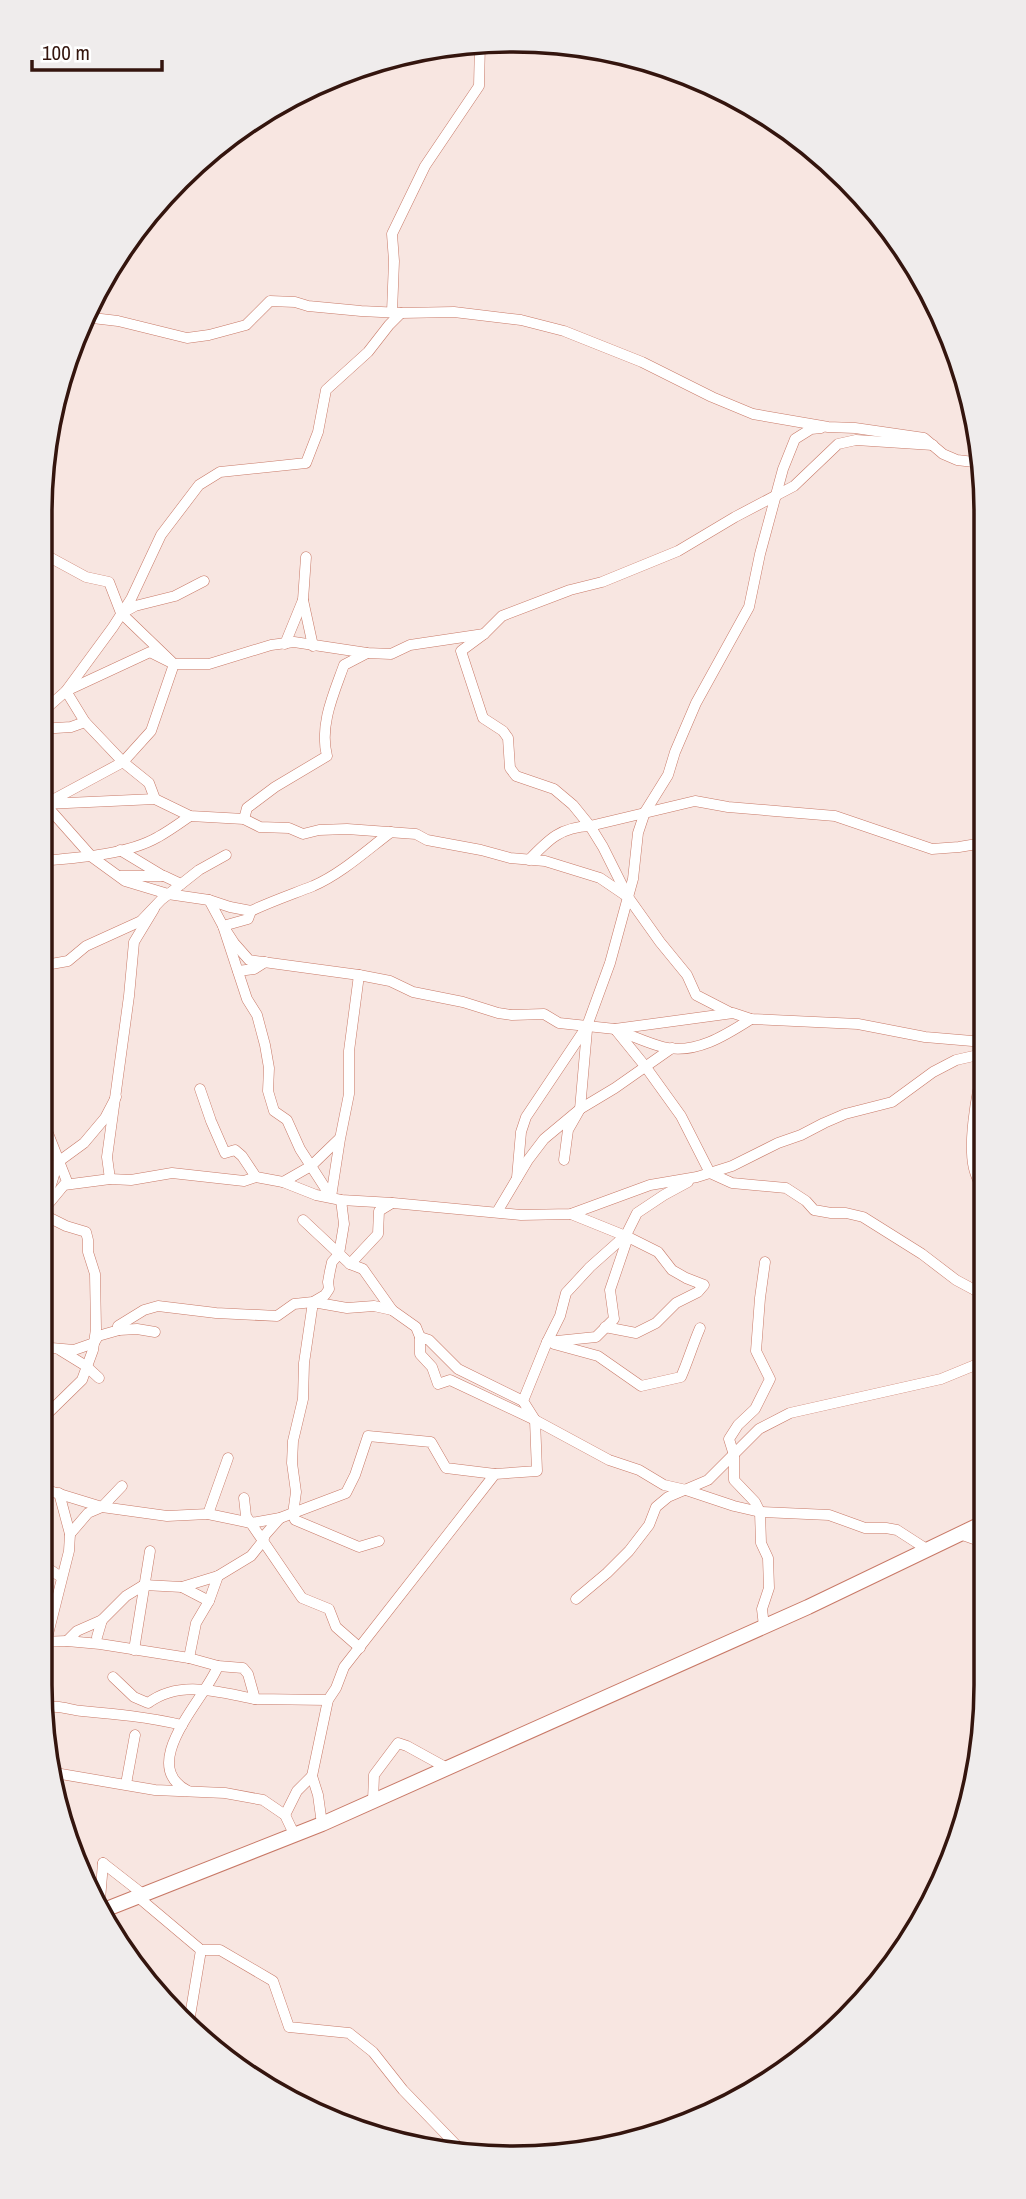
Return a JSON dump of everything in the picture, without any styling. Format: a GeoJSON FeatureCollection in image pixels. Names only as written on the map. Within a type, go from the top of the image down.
{"type":"FeatureCollection","features":[{"type":"Feature","properties":{"kind":"highway"},"geometry":{"type":"LineString","coordinates":[[110,1908],[295,1836],[764,1626],[974,1527]]}},
{"type":"Feature","properties":{"kind":"street"},"geometry":{"type":"LineString","coordinates":[[52,704],[66,691],[113,627],[131,599],[161,535],[199,485],[220,472],[306,463],[318,432],[326,390],[368,352],[396,313],[392,234],[425,166],[479,86],[480,53]]}},
{"type":"Feature","properties":{"kind":"street"},"geometry":{"type":"LineString","coordinates":[[96,318],[118,321],[187,338],[246,326],[270,301],[396,313],[454,312],[521,320],[564,331],[642,362],[753,414],[828,427],[924,438],[943,454],[971,462]]}},
{"type":"Feature","properties":{"kind":"street"},"geometry":{"type":"LineString","coordinates":[[517,1178],[521,1132],[526,1117],[587,1026],[610,963],[633,879],[638,833],[645,812],[668,775],[696,703],[749,607],[783,469],[795,439],[811,429],[828,427]]}},
{"type":"Feature","properties":{"kind":"street"},"geometry":{"type":"LineString","coordinates":[[933,445],[856,440],[838,444],[794,486],[667,556],[602,582],[570,590],[502,616],[461,651],[484,718],[503,731],[508,738],[510,768],[516,776],[554,789],[590,826],[628,897],[687,975],[696,995],[722,1010],[751,1019],[858,1024],[925,1037],[974,1041]]}},
{"type":"Feature","properties":{"kind":"street"},"geometry":{"type":"LineString","coordinates":[[306,557],[303,600],[313,646]]}},
{"type":"Feature","properties":{"kind":"street"},"geometry":{"type":"LineString","coordinates":[[52,559],[86,577],[109,582],[121,613],[174,664]]}},
{"type":"Feature","properties":{"kind":"street"},"geometry":{"type":"LineString","coordinates":[[121,613],[135,606],[175,596],[204,580]]}},
{"type":"Feature","properties":{"kind":"street"},"geometry":{"type":"LineString","coordinates":[[285,644],[303,600]]}},
{"type":"Feature","properties":{"kind":"street"},"geometry":{"type":"LineString","coordinates":[[66,691],[150,652],[174,664],[209,664],[252,650],[294,642],[391,654],[410,645],[484,634]]}},
{"type":"Feature","properties":{"kind":"street"},"geometry":{"type":"LineString","coordinates":[[244,820],[247,808],[327,756],[323,741],[330,706],[344,665],[367,653]]}},
{"type":"Feature","properties":{"kind":"street"},"geometry":{"type":"LineString","coordinates":[[52,800],[122,762],[151,731],[174,664]]}},
{"type":"Feature","properties":{"kind":"street"},"geometry":{"type":"LineString","coordinates":[[66,691],[85,722],[122,762],[149,783],[155,799]]}},
{"type":"Feature","properties":{"kind":"street"},"geometry":{"type":"LineString","coordinates":[[52,728],[71,727],[85,722]]}},
{"type":"Feature","properties":{"kind":"street"},"geometry":{"type":"LineString","coordinates":[[52,805],[155,799],[190,816],[244,820],[260,827],[289,828],[303,834],[319,830],[416,834],[427,839],[510,858],[545,861],[600,878],[628,897]]}},
{"type":"Feature","properties":{"kind":"street"},"geometry":{"type":"LineString","coordinates":[[529,860],[550,838],[574,827],[590,826],[695,801],[729,807],[835,816],[932,849],[974,845]]}},
{"type":"Feature","properties":{"kind":"street"},"geometry":{"type":"LineString","coordinates":[[52,815],[92,857],[125,881],[168,894],[209,900],[251,911],[314,885],[337,872],[392,832]]}},
{"type":"Feature","properties":{"kind":"street"},"geometry":{"type":"LineString","coordinates":[[52,860],[92,857],[156,839],[190,816]]}},
{"type":"Feature","properties":{"kind":"street"},"geometry":{"type":"LineString","coordinates":[[120,850],[181,884]]}},
{"type":"Feature","properties":{"kind":"street"},"geometry":{"type":"LineString","coordinates":[[52,964],[68,961],[86,946],[141,921],[168,894],[199,870],[226,855]]}},
{"type":"Feature","properties":{"kind":"street"},"geometry":{"type":"LineString","coordinates":[[118,876],[164,876]]}},
{"type":"Feature","properties":{"kind":"street"},"geometry":{"type":"LineString","coordinates":[[209,900],[234,943],[249,960],[390,981],[413,992],[463,1002],[498,1013],[544,1014],[559,1023],[615,1030],[663,1047],[681,1049],[716,1040],[751,1019]]}},
{"type":"Feature","properties":{"kind":"street"},"geometry":{"type":"LineString","coordinates":[[110,1179],[107,1157],[134,942],[154,909]]}},
{"type":"Feature","properties":{"kind":"street"},"geometry":{"type":"LineString","coordinates":[[223,926],[248,919],[251,911]]}},
{"type":"Feature","properties":{"kind":"street"},"geometry":{"type":"LineString","coordinates":[[223,926],[247,999],[257,1015],[265,1045],[269,1068],[268,1091],[274,1111],[287,1120],[300,1149],[336,1199],[344,1224],[339,1254],[332,1262],[329,1289],[325,1295],[313,1302]]}},
{"type":"Feature","properties":{"kind":"street"},"geometry":{"type":"LineString","coordinates":[[238,971],[254,969],[265,962]]}},
{"type":"Feature","properties":{"kind":"street"},"geometry":{"type":"LineString","coordinates":[[336,1199],[340,1139],[349,1094],[349,1051],[359,975]]}},
{"type":"Feature","properties":{"kind":"street"},"geometry":{"type":"LineString","coordinates":[[615,1030],[733,1013]]}},
{"type":"Feature","properties":{"kind":"street"},"geometry":{"type":"LineString","coordinates":[[564,1160],[568,1130],[580,1109],[587,1026]]}},
{"type":"Feature","properties":{"kind":"street"},"geometry":{"type":"LineString","coordinates":[[615,1030],[681,1116],[710,1173],[732,1183],[786,1188],[806,1200],[814,1210],[863,1217],[974,1290]]}},
{"type":"Feature","properties":{"kind":"street"},"geometry":{"type":"LineString","coordinates":[[498,1212],[544,1139],[580,1109],[672,1048]]}},
{"type":"Feature","properties":{"kind":"street"},"geometry":{"type":"LineString","coordinates":[[52,1200],[64,1185],[68,1184],[110,1179],[131,1180],[172,1173],[244,1181],[256,1177],[283,1182],[316,1195],[336,1199],[521,1215],[572,1214],[650,1185],[697,1177],[732,1166],[845,1114],[892,1102],[933,1072],[956,1060],[974,1056]]}},
{"type":"Feature","properties":{"kind":"street"},"geometry":{"type":"LineString","coordinates":[[201,1089],[225,1153],[235,1150],[256,1177]]}},
{"type":"Feature","properties":{"kind":"street"},"geometry":{"type":"LineString","coordinates":[[52,1180],[58,1162],[84,1143],[105,1118],[116,1097]]}},
{"type":"Feature","properties":{"kind":"street"},"geometry":{"type":"LineString","coordinates":[[974,1104],[974,1170]]}},
{"type":"Feature","properties":{"kind":"street"},"geometry":{"type":"LineString","coordinates":[[283,1182],[311,1166],[340,1139]]}},
{"type":"Feature","properties":{"kind":"street"},"geometry":{"type":"LineString","coordinates":[[52,1146],[68,1184]]}},
{"type":"Feature","properties":{"kind":"street"},"geometry":{"type":"LineString","coordinates":[[547,1342],[596,1337],[614,1319],[610,1290],[637,1213],[697,1177]]}},
{"type":"Feature","properties":{"kind":"street"},"geometry":{"type":"LineString","coordinates":[[350,1264],[379,1234],[379,1211],[393,1203]]}},
{"type":"Feature","properties":{"kind":"street"},"geometry":{"type":"LineString","coordinates":[[572,1214],[627,1236],[658,1252],[672,1270],[704,1285],[698,1292],[676,1303],[656,1323],[636,1333],[605,1327]]}},
{"type":"Feature","properties":{"kind":"street"},"geometry":{"type":"LineString","coordinates":[[52,1219],[86,1232],[88,1252],[95,1274],[96,1317],[94,1343],[82,1380],[52,1409]]}},
{"type":"Feature","properties":{"kind":"street"},"geometry":{"type":"LineString","coordinates":[[303,1220],[350,1264],[363,1269],[392,1310],[416,1327],[420,1353],[432,1367],[438,1384],[450,1380],[535,1420],[609,1460],[639,1470],[664,1485],[734,1506],[760,1511],[830,1515],[865,1528],[897,1530],[928,1550]]}},
{"type":"Feature","properties":{"kind":"street"},"geometry":{"type":"LineString","coordinates":[[523,1401],[547,1342],[552,1315],[566,1293],[590,1267],[627,1236]]}},
{"type":"Feature","properties":{"kind":"street"},"geometry":{"type":"LineString","coordinates":[[764,1626],[762,1609],[769,1588],[768,1558],[761,1543],[760,1511],[734,1480],[734,1455],[729,1439],[738,1425],[755,1409],[770,1378],[756,1351],[765,1262]]}},
{"type":"Feature","properties":{"kind":"street"},"geometry":{"type":"LineString","coordinates":[[313,1302],[304,1363],[303,1399],[293,1441],[292,1463],[296,1492],[293,1514],[295,1520],[359,1547],[379,1541]]}},
{"type":"Feature","properties":{"kind":"street"},"geometry":{"type":"LineString","coordinates":[[118,1330],[118,1326],[144,1310],[158,1306],[277,1317],[294,1304],[313,1302],[347,1308],[374,1306],[392,1310]]}},
{"type":"Feature","properties":{"kind":"street"},"geometry":{"type":"LineString","coordinates":[[547,1342],[598,1356],[641,1386],[681,1377],[700,1328]]}},
{"type":"Feature","properties":{"kind":"street"},"geometry":{"type":"LineString","coordinates":[[52,1348],[74,1350],[94,1343],[99,1336],[118,1330],[155,1332]]}},
{"type":"Feature","properties":{"kind":"street"},"geometry":{"type":"LineString","coordinates":[[52,1491],[102,1507],[167,1516],[208,1514],[251,1524],[293,1514],[346,1493],[368,1436],[430,1442],[446,1468],[495,1474],[537,1471],[535,1420],[523,1401],[458,1369],[429,1340],[419,1337]]}},
{"type":"Feature","properties":{"kind":"street"},"geometry":{"type":"LineString","coordinates":[[57,1348],[86,1366],[99,1378],[82,1380]]}},
{"type":"Feature","properties":{"kind":"street"},"geometry":{"type":"LineString","coordinates":[[576,1599],[629,1551],[649,1525],[656,1507],[668,1497],[708,1480],[759,1429],[790,1413],[941,1380],[974,1366]]}},
{"type":"Feature","properties":{"kind":"street"},"geometry":{"type":"LineString","coordinates":[[208,1514],[228,1458]]}},
{"type":"Feature","properties":{"kind":"street"},"geometry":{"type":"LineString","coordinates":[[322,1824],[312,1776],[328,1700],[344,1667],[495,1474]]}},
{"type":"Feature","properties":{"kind":"street"},"geometry":{"type":"LineString","coordinates":[[70,1534],[88,1513],[102,1507],[122,1486]]}},
{"type":"Feature","properties":{"kind":"street"},"geometry":{"type":"LineString","coordinates":[[52,1610],[69,1551],[70,1534],[59,1493]]}},
{"type":"Feature","properties":{"kind":"street"},"geometry":{"type":"LineString","coordinates":[[244,1498],[246,1516],[302,1598],[329,1609],[336,1627],[359,1648]]}},
{"type":"Feature","properties":{"kind":"street"},"geometry":{"type":"LineString","coordinates":[[66,1641],[77,1631],[102,1620],[126,1596],[144,1585],[183,1587],[218,1576],[251,1556],[280,1518]]}},
{"type":"Feature","properties":{"kind":"street"},"geometry":{"type":"LineString","coordinates":[[960,1534],[974,1539]]}},
{"type":"Feature","properties":{"kind":"street"},"geometry":{"type":"LineString","coordinates":[[134,1650],[150,1551]]}},
{"type":"Feature","properties":{"kind":"street"},"geometry":{"type":"LineString","coordinates":[[52,1571],[61,1577]]}},
{"type":"Feature","properties":{"kind":"street"},"geometry":{"type":"LineString","coordinates":[[189,1658],[196,1623],[209,1601],[218,1576]]}},
{"type":"Feature","properties":{"kind":"street"},"geometry":{"type":"LineString","coordinates":[[183,1587],[209,1601]]}},
{"type":"Feature","properties":{"kind":"street"},"geometry":{"type":"LineString","coordinates":[[98,1641],[102,1620]]}},
{"type":"Feature","properties":{"kind":"street"},"geometry":{"type":"LineString","coordinates":[[89,1627],[98,1641]]}},
{"type":"Feature","properties":{"kind":"street"},"geometry":{"type":"LineString","coordinates":[[52,1642],[98,1641],[218,1666],[243,1668],[248,1675],[255,1699]]}},
{"type":"Feature","properties":{"kind":"street"},"geometry":{"type":"LineString","coordinates":[[192,1793],[177,1785],[170,1772],[172,1742],[213,1680],[218,1666]]}},
{"type":"Feature","properties":{"kind":"street"},"geometry":{"type":"LineString","coordinates":[[113,1677],[134,1697],[148,1703],[170,1692],[205,1689],[255,1699],[328,1700]]}},
{"type":"Feature","properties":{"kind":"street"},"geometry":{"type":"LineString","coordinates":[[53,1706],[120,1713],[182,1725]]}},
{"type":"Feature","properties":{"kind":"street"},"geometry":{"type":"LineString","coordinates":[[126,1784],[135,1735]]}},
{"type":"Feature","properties":{"kind":"street"},"geometry":{"type":"LineString","coordinates":[[373,1801],[374,1775],[398,1743],[447,1768]]}},
{"type":"Feature","properties":{"kind":"street"},"geometry":{"type":"LineString","coordinates":[[61,1774],[155,1790],[225,1793],[263,1800],[285,1815],[295,1836]]}},
{"type":"Feature","properties":{"kind":"street"},"geometry":{"type":"LineString","coordinates":[[285,1815],[297,1791],[312,1776]]}},
{"type":"Feature","properties":{"kind":"street"},"geometry":{"type":"LineString","coordinates":[[101,1891],[103,1863],[201,1950],[220,1950],[274,1981],[289,2026],[349,2034],[373,2052],[403,2090],[454,2143]]}},
{"type":"Feature","properties":{"kind":"street"},"geometry":{"type":"LineString","coordinates":[[190,2015],[201,1950]]}}]}
